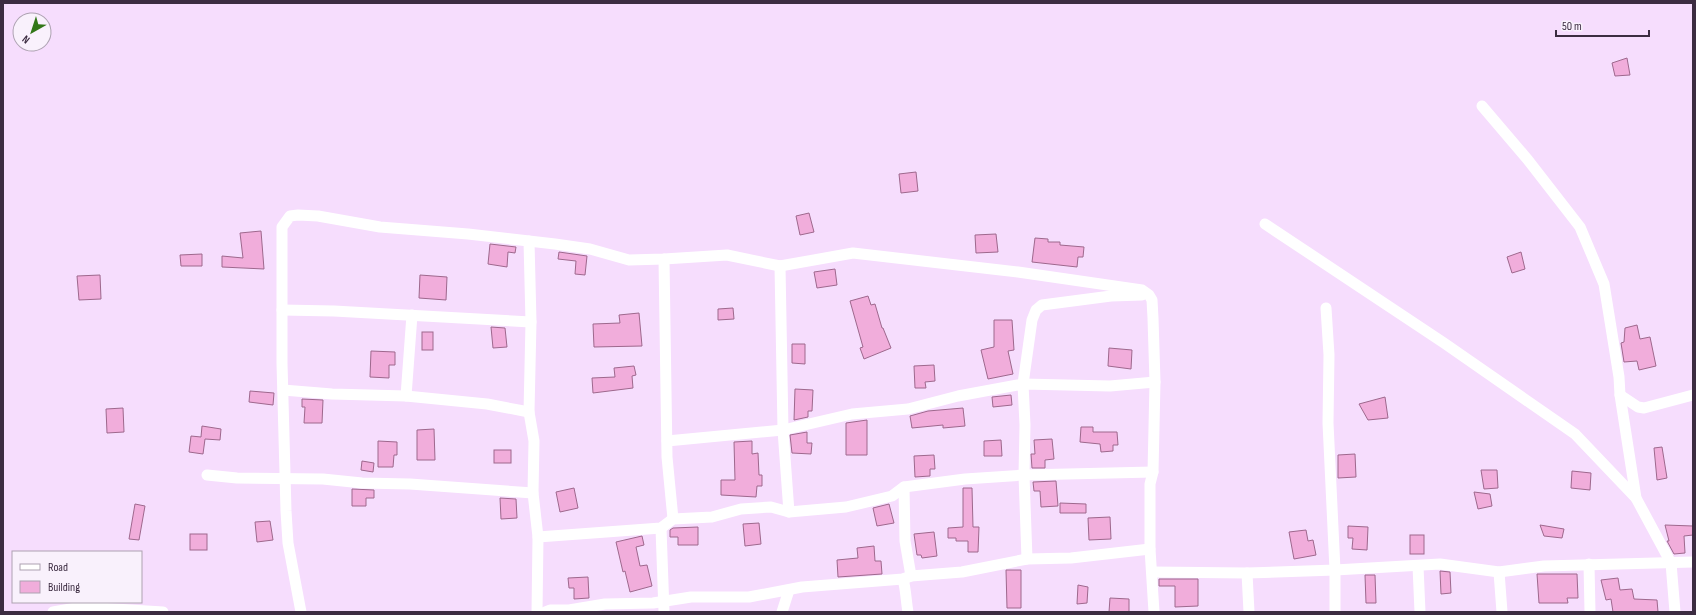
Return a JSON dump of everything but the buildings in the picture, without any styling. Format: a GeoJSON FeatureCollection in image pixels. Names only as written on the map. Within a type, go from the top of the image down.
{"type":"FeatureCollection","features":[{"type":"Feature","properties":{"kind":"street"},"geometry":{"type":"LineString","coordinates":[[1482,106],[1528,160],[1580,227],[1604,284],[1636,498]]}},
{"type":"Feature","properties":{"kind":"street"},"geometry":{"type":"LineString","coordinates":[[301,612],[288,544],[285,478],[282,310],[282,227],[290,216],[298,215],[318,216],[380,227],[468,234],[590,249],[629,260],[726,255],[780,266],[852,253],[1018,272],[1142,290],[1149,294],[1152,300],[1155,382],[1153,472],[1150,484],[1150,549],[1154,612]]}},
{"type":"Feature","properties":{"kind":"street"},"geometry":{"type":"LineString","coordinates":[[1265,224],[1444,343],[1575,434],[1636,498],[1671,563],[1675,612]]}},
{"type":"Feature","properties":{"kind":"street"},"geometry":{"type":"LineString","coordinates":[[529,241],[531,322],[530,412],[534,441],[533,493],[538,537],[537,612]]}},
{"type":"Feature","properties":{"kind":"street"},"geometry":{"type":"LineString","coordinates":[[664,259],[667,457],[673,519]]}},
{"type":"Feature","properties":{"kind":"street"},"geometry":{"type":"LineString","coordinates":[[780,266],[783,430],[789,512]]}},
{"type":"Feature","properties":{"kind":"street"},"geometry":{"type":"LineString","coordinates":[[1027,559],[1023,384],[1032,320],[1036,310],[1042,305],[1111,296],[1149,294]]}},
{"type":"Feature","properties":{"kind":"street"},"geometry":{"type":"LineString","coordinates":[[1326,308],[1329,355],[1328,423],[1335,570],[1335,612]]}},
{"type":"Feature","properties":{"kind":"street"},"geometry":{"type":"LineString","coordinates":[[282,310],[334,311],[531,322]]}},
{"type":"Feature","properties":{"kind":"street"},"geometry":{"type":"LineString","coordinates":[[406,396],[412,315]]}},
{"type":"Feature","properties":{"kind":"street"},"geometry":{"type":"LineString","coordinates":[[667,441],[783,430],[852,414],[908,409],[958,396],[1023,384],[1110,386],[1155,382]]}},
{"type":"Feature","properties":{"kind":"street"},"geometry":{"type":"LineString","coordinates":[[283,390],[332,394],[406,396],[487,404],[530,412]]}},
{"type":"Feature","properties":{"kind":"street"},"geometry":{"type":"LineString","coordinates":[[1620,395],[1638,407],[1644,408],[1693,396]]}},
{"type":"Feature","properties":{"kind":"street"},"geometry":{"type":"LineString","coordinates":[[538,537],[661,528],[673,519],[712,517],[741,509],[771,507],[789,512],[853,505],[892,496],[904,487],[966,479],[1024,475],[1153,472]]}},
{"type":"Feature","properties":{"kind":"street"},"geometry":{"type":"LineString","coordinates":[[207,475],[237,478],[285,478],[533,493]]}},
{"type":"Feature","properties":{"kind":"street"},"geometry":{"type":"LineString","coordinates":[[904,487],[907,577],[905,598],[908,612]]}},
{"type":"Feature","properties":{"kind":"street"},"geometry":{"type":"LineString","coordinates":[[661,528],[664,606]]}},
{"type":"Feature","properties":{"kind":"street"},"geometry":{"type":"LineString","coordinates":[[544,612],[550,610],[569,610],[605,604],[653,603],[664,606],[691,597],[749,597],[789,590],[962,572],[1027,559],[1071,558],[1150,549]]}},
{"type":"Feature","properties":{"kind":"street"},"geometry":{"type":"LineString","coordinates":[[1152,572],[1247,573],[1440,564],[1499,572],[1544,566],[1693,562]]}},
{"type":"Feature","properties":{"kind":"street"},"geometry":{"type":"LineString","coordinates":[[1589,564],[1590,612]]}},
{"type":"Feature","properties":{"kind":"street"},"geometry":{"type":"LineString","coordinates":[[1418,566],[1420,612]]}},
{"type":"Feature","properties":{"kind":"street"},"geometry":{"type":"LineString","coordinates":[[1499,572],[1502,612]]}},
{"type":"Feature","properties":{"kind":"street"},"geometry":{"type":"LineString","coordinates":[[1247,573],[1249,612]]}},
{"type":"Feature","properties":{"kind":"street"},"geometry":{"type":"LineString","coordinates":[[782,612],[789,590]]}},
{"type":"Feature","properties":{"kind":"street"},"geometry":{"type":"LineString","coordinates":[[53,612],[82,607],[163,612]]}}]}
